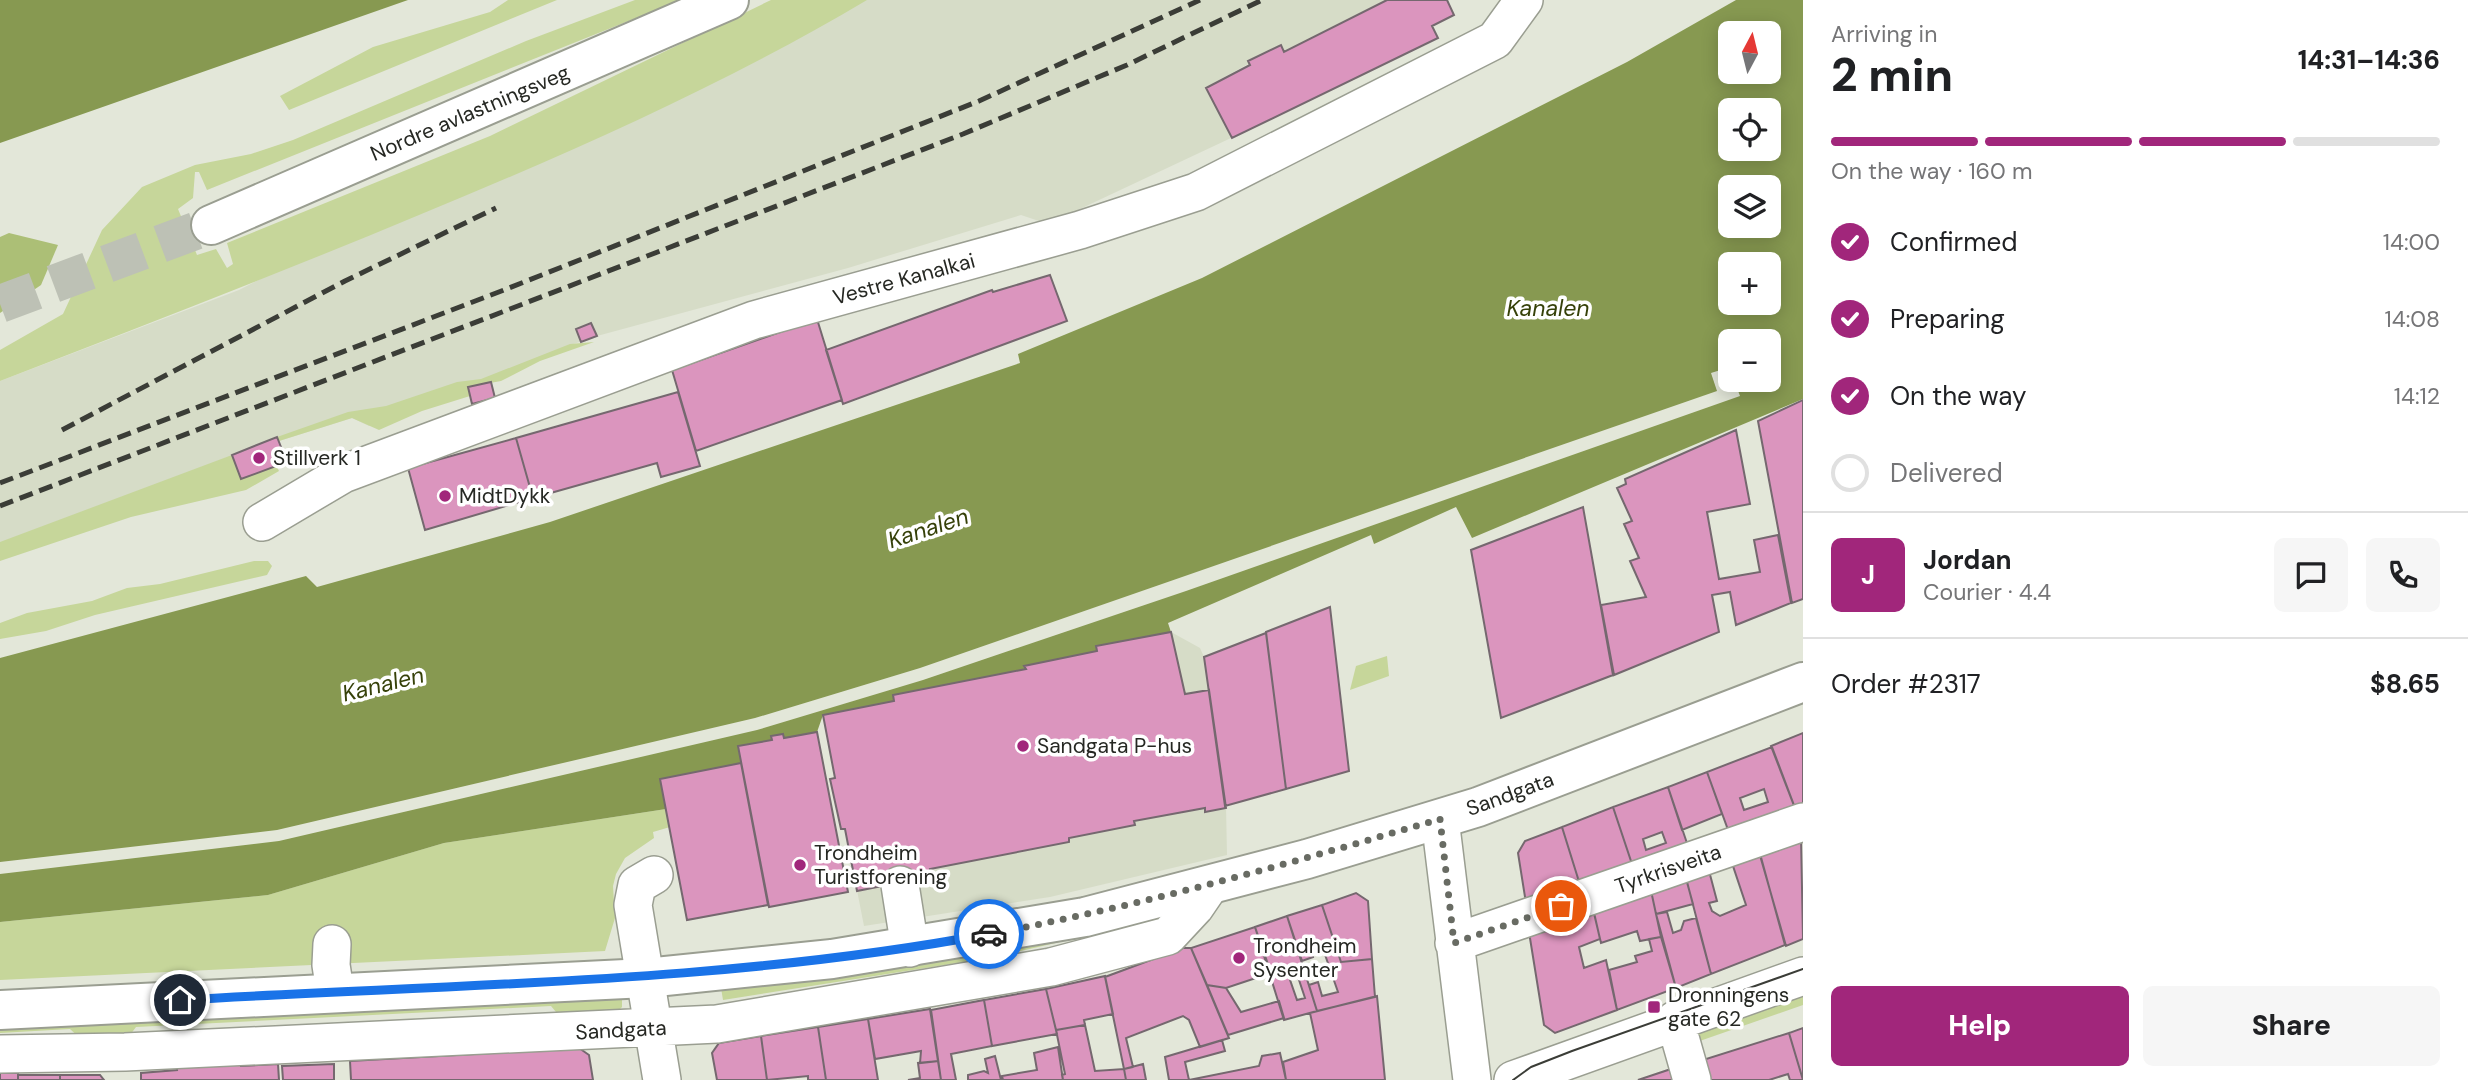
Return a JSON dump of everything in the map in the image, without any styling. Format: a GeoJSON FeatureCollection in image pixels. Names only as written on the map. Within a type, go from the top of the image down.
{"type":"FeatureCollection","features":[{"type":"Feature","properties":{"kind":"main road","name":"Nordre avlastningsveg"},"geometry":{"type":"LineString","coordinates":[[211,225],[729,0]]}},
{"type":"Feature","properties":{"kind":"main road","name":"Sandgata"},"geometry":{"type":"LineString","coordinates":[[0,1010],[335,991],[646,978],[911,948],[1085,917],[1210,885],[1478,807],[1803,682]]}},
{"type":"Feature","properties":{"kind":"street","name":"Vestre Kanalkai"},"geometry":{"type":"LineString","coordinates":[[262,522],[343,474],[754,320],[1080,230],[1196,192],[1494,40],[1524,0]]}},
{"type":"Feature","properties":{"kind":"street"},"geometry":{"type":"LineString","coordinates":[[1440,819],[1472,1080]]}},
{"type":"Feature","properties":{"kind":"street","name":"Tyrkrisveita"},"geometry":{"type":"LineString","coordinates":[[1454,943],[1803,822]]}},
{"type":"Feature","properties":{"kind":"street"},"geometry":{"type":"LineString","coordinates":[[654,875],[637,885],[633,905],[662,1080]]}},
{"type":"Feature","properties":{"kind":"street"},"geometry":{"type":"LineString","coordinates":[[900,885],[911,948]]}},
{"type":"Feature","properties":{"kind":"street","name":"Sandgata"},"geometry":{"type":"LineString","coordinates":[[0,1054],[125,1066],[717,1024],[1064,964],[1168,936],[1195,907],[1210,885]]}},
{"type":"Feature","properties":{"kind":"street"},"geometry":{"type":"LineString","coordinates":[[332,944],[331,965],[335,991]]}},
{"type":"Feature","properties":{"kind":"street"},"geometry":{"type":"LineString","coordinates":[[1513,1080],[1803,976]]}},
{"type":"Feature","properties":{"kind":"street"},"geometry":{"type":"LineString","coordinates":[[1675,1020],[1692,1080]]}},
{"type":"Feature","properties":{"kind":"shaded area"},"geometry":{"type":"Polygon","coordinates":[[[508,0],[557,0],[289,110],[280,96],[373,47],[490,12],[508,0]]]}},
{"type":"Feature","properties":{"kind":"shaded area"},"geometry":{"type":"Polygon","coordinates":[[[635,0],[681,0],[207,190],[199,172],[195,172],[193,198],[178,209],[197,255],[216,249],[227,268],[233,264],[227,243],[490,136],[771,0],[867,0],[703,89],[533,167],[315,258],[0,381],[0,350],[63,314],[102,230],[142,187],[195,165],[251,154],[293,140],[526,41],[635,0]]]}},
{"type":"Feature","properties":{"kind":"shaded area"},"geometry":{"type":"Polygon","coordinates":[[[806,0],[1387,0],[1284,52],[1281,46],[1206,87],[1231,138],[1048,224],[1021,215],[848,268],[597,336],[556,350],[491,382],[369,426],[352,418],[279,441],[277,437],[232,455],[235,463],[0,548],[0,381],[239,290],[806,0]]]}},
{"type":"Feature","properties":{"kind":"shaded area"},"geometry":{"type":"Polygon","coordinates":[[[9,233],[58,245],[41,285],[0,313],[0,237],[9,233]]]}},
{"type":"Feature","properties":{"kind":"shaded area"},"geometry":{"type":"Polygon","coordinates":[[[594,342],[540,361],[501,381],[468,387],[470,396],[422,411],[379,430],[352,418],[279,441],[277,437],[348,412],[386,406],[457,382],[481,379],[570,344],[594,342]]]}},
{"type":"Feature","properties":{"kind":"shaded area"},"geometry":{"type":"Polygon","coordinates":[[[232,455],[241,479],[276,465],[279,471],[246,490],[131,517],[0,561],[0,542],[232,455]]]}},
{"type":"Feature","properties":{"kind":"shaded area"},"geometry":{"type":"Polygon","coordinates":[[[254,561],[268,561],[272,566],[267,575],[95,615],[46,631],[0,639],[0,623],[27,613],[92,601],[127,588],[160,584],[254,561]]]}},
{"type":"Feature","properties":{"kind":"shaded area","name":"Sandgata P-hus"},"geometry":{"type":"Polygon","coordinates":[[[1171,632],[1200,648],[1204,657],[1226,806],[1227,855],[1050,897],[864,926],[845,829],[841,829],[830,779],[835,777],[823,715],[894,701],[893,695],[1025,669],[1024,666],[1097,651],[1096,646],[1171,632]]]}},
{"type":"Feature","properties":{"kind":"shaded area"},"geometry":{"type":"Polygon","coordinates":[[[1387,656],[1389,676],[1350,690],[1356,666],[1387,656]]]}},
{"type":"Feature","properties":{"kind":"shaded area"},"geometry":{"type":"Polygon","coordinates":[[[666,809],[670,827],[653,832],[654,838],[625,858],[616,874],[613,886],[615,918],[605,951],[0,980],[0,922],[268,895],[444,843],[666,809]]]}},
{"type":"Feature","properties":{"kind":"shaded area"},"geometry":{"type":"Polygon","coordinates":[[[1173,906],[1174,916],[1099,944],[1091,935],[989,958],[723,1000],[720,982],[1173,906]]]}},
{"type":"Feature","properties":{"kind":"shaded area"},"geometry":{"type":"Polygon","coordinates":[[[1803,980],[1803,1005],[1694,1043],[1686,1019],[1803,980]]]}},
{"type":"Feature","properties":{"kind":"shaded area"},"geometry":{"type":"Polygon","coordinates":[[[622,996],[622,1007],[613,1016],[561,1018],[551,1006],[136,1027],[127,1039],[82,1040],[70,1029],[0,1033],[0,1019],[622,996]]]}},
{"type":"Feature","properties":{"kind":"water"},"geometry":{"type":"Polygon","coordinates":[[[0,0],[408,0],[0,143],[0,0]]]}},
{"type":"Feature","properties":{"kind":"water","name":"Kanalen"},"geometry":{"type":"Polygon","coordinates":[[[1736,0],[1803,0],[1803,399],[1472,538],[1456,507],[1374,544],[1371,535],[1168,623],[1171,632],[1097,646],[1097,651],[1025,666],[1026,669],[893,695],[894,701],[823,715],[817,732],[784,738],[771,737],[772,740],[739,746],[741,763],[661,779],[666,809],[444,843],[268,895],[0,922],[0,658],[306,576],[317,587],[550,522],[1020,363],[1018,354],[1202,278],[1627,62],[1736,0]]]}},
{"type":"Feature","properties":{"kind":"pier"},"geometry":{"type":"Polygon","coordinates":[[[1718,371],[1718,392],[1738,392],[1740,396],[1186,591],[923,680],[757,730],[279,841],[0,874],[0,862],[277,830],[755,718],[920,668],[1717,391],[1711,373],[1718,371]]]}},
{"type":"Feature","properties":{"kind":"building"},"geometry":{"type":"Polygon","coordinates":[[[1387,0],[1447,0],[1454,15],[1432,26],[1438,38],[1232,138],[1206,88],[1250,65],[1248,61],[1281,45],[1284,52],[1387,0]]]}},
{"type":"Feature","properties":{"kind":"building"},"geometry":{"type":"Polygon","coordinates":[[[1050,275],[1067,321],[843,404],[826,350],[992,290],[993,292],[1050,275]]]}},
{"type":"Feature","properties":{"kind":"building"},"geometry":{"type":"Polygon","coordinates":[[[817,319],[842,400],[696,451],[672,370],[817,319]]]}},
{"type":"Feature","properties":{"kind":"building"},"geometry":{"type":"Polygon","coordinates":[[[591,323],[597,336],[581,342],[576,329],[591,323]]]}},
{"type":"Feature","properties":{"kind":"building"},"geometry":{"type":"Polygon","coordinates":[[[491,382],[495,398],[472,404],[468,387],[491,382]]]}},
{"type":"Feature","properties":{"kind":"building"},"geometry":{"type":"Polygon","coordinates":[[[678,392],[700,466],[661,477],[657,463],[533,498],[516,438],[678,392]]]}},
{"type":"Feature","properties":{"kind":"building"},"geometry":{"type":"Polygon","coordinates":[[[1803,400],[1803,599],[1792,603],[1758,421],[1803,400]]]}},
{"type":"Feature","properties":{"kind":"building"},"geometry":{"type":"Polygon","coordinates":[[[1736,430],[1750,504],[1707,512],[1719,579],[1760,572],[1754,540],[1778,535],[1791,603],[1736,625],[1730,592],[1712,595],[1719,632],[1614,675],[1601,605],[1646,597],[1630,561],[1639,558],[1624,524],[1632,521],[1617,488],[1626,484],[1625,479],[1736,430]]]}},
{"type":"Feature","properties":{"kind":"building","name":"Stillverk 1"},"geometry":{"type":"Polygon","coordinates":[[[277,437],[287,462],[241,479],[232,455],[277,437]]]}},
{"type":"Feature","properties":{"kind":"building"},"geometry":{"type":"Polygon","coordinates":[[[516,438],[533,498],[425,530],[408,468],[516,438]]]}},
{"type":"Feature","properties":{"kind":"building"},"geometry":{"type":"Polygon","coordinates":[[[1583,507],[1613,675],[1501,718],[1471,550],[1583,507]]]}},
{"type":"Feature","properties":{"kind":"building"},"geometry":{"type":"Polygon","coordinates":[[[1330,607],[1349,771],[1286,789],[1266,632],[1330,607]]]}},
{"type":"Feature","properties":{"kind":"building","name":"Sandgata P-hus"},"geometry":{"type":"Polygon","coordinates":[[[1171,632],[1185,694],[1209,690],[1226,808],[1205,812],[1205,808],[1134,821],[1135,825],[1069,838],[1069,842],[930,869],[932,876],[857,891],[845,829],[841,829],[830,779],[835,778],[823,715],[894,701],[893,695],[1026,669],[1024,666],[1097,651],[1096,646],[1171,632]]]}},
{"type":"Feature","properties":{"kind":"building"},"geometry":{"type":"Polygon","coordinates":[[[1266,633],[1286,789],[1225,806],[1204,657],[1266,633]]]}},
{"type":"Feature","properties":{"kind":"building"},"geometry":{"type":"Polygon","coordinates":[[[817,732],[848,892],[769,907],[738,746],[772,740],[771,736],[783,734],[784,738],[817,732]]]}},
{"type":"Feature","properties":{"kind":"building"},"geometry":{"type":"Polygon","coordinates":[[[1803,733],[1803,814],[1798,816],[1771,746],[1803,733]]]}},
{"type":"Feature","properties":{"kind":"building"},"geometry":{"type":"Polygon","coordinates":[[[1772,747],[1798,816],[1731,838],[1707,772],[1772,747]],[[1764,789],[1740,798],[1744,810],[1768,802],[1764,789]]]}},
{"type":"Feature","properties":{"kind":"building"},"geometry":{"type":"Polygon","coordinates":[[[741,763],[768,905],[687,920],[660,779],[741,763]]]}},
{"type":"Feature","properties":{"kind":"building"},"geometry":{"type":"Polygon","coordinates":[[[1707,772],[1722,814],[1682,830],[1668,787],[1707,772]]]}},
{"type":"Feature","properties":{"kind":"building"},"geometry":{"type":"Polygon","coordinates":[[[1668,787],[1690,852],[1634,870],[1613,807],[1668,787]],[[1662,832],[1643,839],[1646,850],[1666,843],[1662,832]]]}},
{"type":"Feature","properties":{"kind":"building"},"geometry":{"type":"Polygon","coordinates":[[[1613,807],[1634,870],[1581,888],[1562,827],[1613,807]]]}},
{"type":"Feature","properties":{"kind":"building"},"geometry":{"type":"Polygon","coordinates":[[[1562,827],[1581,888],[1534,903],[1525,897],[1518,853],[1525,841],[1562,827]]]}},
{"type":"Feature","properties":{"kind":"building"},"geometry":{"type":"Polygon","coordinates":[[[1801,837],[1803,939],[1786,946],[1759,852],[1801,837]]]}},
{"type":"Feature","properties":{"kind":"building"},"geometry":{"type":"Polygon","coordinates":[[[1759,850],[1785,945],[1711,974],[1685,874],[1708,867],[1717,901],[1709,903],[1712,911],[1720,916],[1746,905],[1731,860],[1759,850]]]}},
{"type":"Feature","properties":{"kind":"building"},"geometry":{"type":"Polygon","coordinates":[[[1685,875],[1693,904],[1656,914],[1650,886],[1685,875]]]}},
{"type":"Feature","properties":{"kind":"building"},"geometry":{"type":"Polygon","coordinates":[[[1650,886],[1661,937],[1640,941],[1637,931],[1601,943],[1592,905],[1650,886]]]}},
{"type":"Feature","properties":{"kind":"building"},"geometry":{"type":"Polygon","coordinates":[[[1356,893],[1368,901],[1372,959],[1341,962],[1322,905],[1356,893]]]}},
{"type":"Feature","properties":{"kind":"building"},"geometry":{"type":"Polygon","coordinates":[[[1592,904],[1600,939],[1579,947],[1584,968],[1606,960],[1617,1010],[1555,1033],[1544,1025],[1529,932],[1592,904]]]}},
{"type":"Feature","properties":{"kind":"building"},"geometry":{"type":"Polygon","coordinates":[[[1322,905],[1341,962],[1372,959],[1375,997],[1317,1011],[1309,985],[1318,982],[1322,996],[1338,992],[1323,949],[1302,961],[1287,916],[1322,905]]]}},
{"type":"Feature","properties":{"kind":"building"},"geometry":{"type":"Polygon","coordinates":[[[1667,912],[1673,933],[1681,930],[1684,921],[1696,918],[1711,974],[1676,988],[1656,914],[1667,912]]]}},
{"type":"Feature","properties":{"kind":"building"},"geometry":{"type":"Polygon","coordinates":[[[1287,916],[1317,1011],[1284,1020],[1255,927],[1287,916]],[[1296,971],[1288,974],[1297,1000],[1305,998],[1296,971]]]}},
{"type":"Feature","properties":{"kind":"building"},"geometry":{"type":"Polygon","coordinates":[[[1255,927],[1271,973],[1226,988],[1207,985],[1191,948],[1255,927]]]}},
{"type":"Feature","properties":{"kind":"building"},"geometry":{"type":"Polygon","coordinates":[[[1661,937],[1676,988],[1617,1010],[1609,970],[1637,962],[1635,956],[1652,951],[1649,939],[1661,937]]]}},
{"type":"Feature","properties":{"kind":"building"},"geometry":{"type":"Polygon","coordinates":[[[1183,948],[1191,948],[1229,1038],[1200,1047],[1189,1020],[1183,1016],[1126,1038],[1133,1067],[1124,1069],[1105,977],[1183,948]]]}},
{"type":"Feature","properties":{"kind":"building"},"geometry":{"type":"Polygon","coordinates":[[[1105,976],[1113,1014],[1084,1020],[1085,1025],[1056,1030],[1046,989],[1105,976]]]}},
{"type":"Feature","properties":{"kind":"building"},"geometry":{"type":"Polygon","coordinates":[[[1207,985],[1226,988],[1241,1012],[1279,1001],[1284,1018],[1228,1035],[1207,985]]]}},
{"type":"Feature","properties":{"kind":"building"},"geometry":{"type":"Polygon","coordinates":[[[1046,989],[1057,1034],[992,1046],[984,1000],[1046,989]]]}},
{"type":"Feature","properties":{"kind":"building"},"geometry":{"type":"Polygon","coordinates":[[[1377,996],[1385,1080],[1286,1080],[1283,1062],[1318,1050],[1310,1013],[1377,996]]]}},
{"type":"Feature","properties":{"kind":"building"},"geometry":{"type":"Polygon","coordinates":[[[984,1000],[992,1046],[951,1054],[956,1080],[941,1080],[931,1010],[984,1000]]]}},
{"type":"Feature","properties":{"kind":"building"},"geometry":{"type":"Polygon","coordinates":[[[930,1009],[938,1061],[920,1063],[921,1051],[875,1059],[868,1019],[930,1009]]]}},
{"type":"Feature","properties":{"kind":"building"},"geometry":{"type":"Polygon","coordinates":[[[868,1019],[878,1080],[826,1080],[818,1027],[868,1019]]]}},
{"type":"Feature","properties":{"kind":"building"},"geometry":{"type":"Polygon","coordinates":[[[1085,1025],[1095,1071],[1124,1069],[1126,1080],[1063,1080],[1062,1075],[1065,1074],[1056,1030],[1085,1025]]]}},
{"type":"Feature","properties":{"kind":"building"},"geometry":{"type":"Polygon","coordinates":[[[818,1027],[826,1080],[808,1080],[808,1076],[767,1080],[761,1036],[818,1027]]]}},
{"type":"Feature","properties":{"kind":"building"},"geometry":{"type":"Polygon","coordinates":[[[1803,1028],[1803,1080],[1789,1033],[1803,1028]]]}},
{"type":"Feature","properties":{"kind":"building"},"geometry":{"type":"Polygon","coordinates":[[[1789,1033],[1803,1080],[1790,1080],[1788,1074],[1769,1080],[1705,1080],[1702,1071],[1706,1059],[1789,1033]]]}},
{"type":"Feature","properties":{"kind":"building"},"geometry":{"type":"Polygon","coordinates":[[[761,1036],[767,1080],[717,1080],[712,1053],[719,1043],[761,1036]]]}},
{"type":"Feature","properties":{"kind":"building"},"geometry":{"type":"Polygon","coordinates":[[[1222,1040],[1225,1051],[1185,1062],[1189,1080],[1169,1080],[1165,1057],[1222,1040]]]}},
{"type":"Feature","properties":{"kind":"building"},"geometry":{"type":"Polygon","coordinates":[[[1058,1047],[1063,1080],[1003,1080],[1002,1076],[1037,1070],[1034,1053],[1058,1047]]]}},
{"type":"Feature","properties":{"kind":"building"},"geometry":{"type":"Polygon","coordinates":[[[579,1048],[589,1055],[593,1080],[351,1080],[350,1061],[579,1048]]]}},
{"type":"Feature","properties":{"kind":"building"},"geometry":{"type":"Polygon","coordinates":[[[1280,1053],[1286,1080],[1189,1080],[1259,1066],[1262,1056],[1280,1053]]]}},
{"type":"Feature","properties":{"kind":"building"},"geometry":{"type":"Polygon","coordinates":[[[995,1056],[1001,1080],[968,1080],[968,1075],[984,1071],[988,1073],[985,1059],[995,1056]]]}},
{"type":"Feature","properties":{"kind":"building"},"geometry":{"type":"Polygon","coordinates":[[[241,1060],[241,1066],[278,1064],[279,1080],[141,1080],[141,1073],[177,1070],[176,1064],[241,1060]]]}},
{"type":"Feature","properties":{"kind":"building"},"geometry":{"type":"Polygon","coordinates":[[[938,1061],[941,1080],[908,1080],[920,1078],[918,1063],[938,1061]]]}},
{"type":"Feature","properties":{"kind":"building"},"geometry":{"type":"Polygon","coordinates":[[[334,1064],[334,1080],[283,1080],[282,1066],[334,1064]]]}},
{"type":"Feature","properties":{"kind":"building"},"geometry":{"type":"Polygon","coordinates":[[[1143,1064],[1146,1080],[1126,1080],[1124,1069],[1143,1064]]]}},
{"type":"Feature","properties":{"kind":"building"},"geometry":{"type":"Polygon","coordinates":[[[1674,1068],[1685,1080],[1638,1080],[1674,1068]]]}},
{"type":"Feature","properties":{"kind":"building"},"geometry":{"type":"Polygon","coordinates":[[[0,1073],[18,1073],[18,1080],[0,1080],[0,1073]]]}},
{"type":"Feature","properties":{"kind":"building"},"geometry":{"type":"Polygon","coordinates":[[[18,1075],[60,1075],[60,1080],[18,1080],[18,1075]]]}},
{"type":"Feature","properties":{"kind":"building"},"geometry":{"type":"Polygon","coordinates":[[[60,1075],[100,1075],[104,1080],[60,1080],[60,1075]]]}},
{"type":"Feature","properties":{"kind":"tunnel"},"geometry":{"type":"LineString","coordinates":[[0,304],[211,225]]}},
{"type":"Feature","properties":{"kind":"tram line"},"geometry":{"type":"LineString","coordinates":[[1513,1080],[1531,1067],[1572,1051],[1803,969]]}},
{"type":"Feature","properties":{"kind":"railway"},"geometry":{"type":"LineString","coordinates":[[0,483],[504,290],[979,101],[1200,0]]}},
{"type":"Feature","properties":{"kind":"railway"},"geometry":{"type":"LineString","coordinates":[[0,506],[963,134],[1127,65],[1262,0]]}},
{"type":"Feature","properties":{"kind":"railway"},"geometry":{"type":"LineString","coordinates":[[62,430],[345,281],[496,208]]}},
{"type":"Feature","properties":{"kind":"way so far"},"geometry":{"type":"LineString","coordinates":[[989,934],[1085,917],[1185,892],[1440,819],[1454,943],[1561,906]]}},
{"type":"Feature","properties":{"kind":"place","name":"Stillverk 1"},"geometry":{"type":"Point","coordinates":[259,458]}},
{"type":"Feature","properties":{"kind":"place","name":"MidtDykk"},"geometry":{"type":"Point","coordinates":[445,496]}},
{"type":"Feature","properties":{"kind":"place","name":"Sandgata P-hus"},"geometry":{"type":"Point","coordinates":[1023,746]}},
{"type":"Feature","properties":{"kind":"place","name":"Trondheim Turistforening"},"geometry":{"type":"Point","coordinates":[800,865]}},
{"type":"Feature","properties":{"kind":"place","name":"Trondheim Sysenter"},"geometry":{"type":"Point","coordinates":[1239,958]}},
{"type":"Feature","properties":{"kind":"place","name":"Dronningens gate 62"},"geometry":{"type":"Point","coordinates":[1654,1007]}},
{"type":"Feature","properties":{"kind":"route"},"geometry":{"type":"LineString","coordinates":[[180,1000],[646,978],[832,959],[989,934]]}}]}
